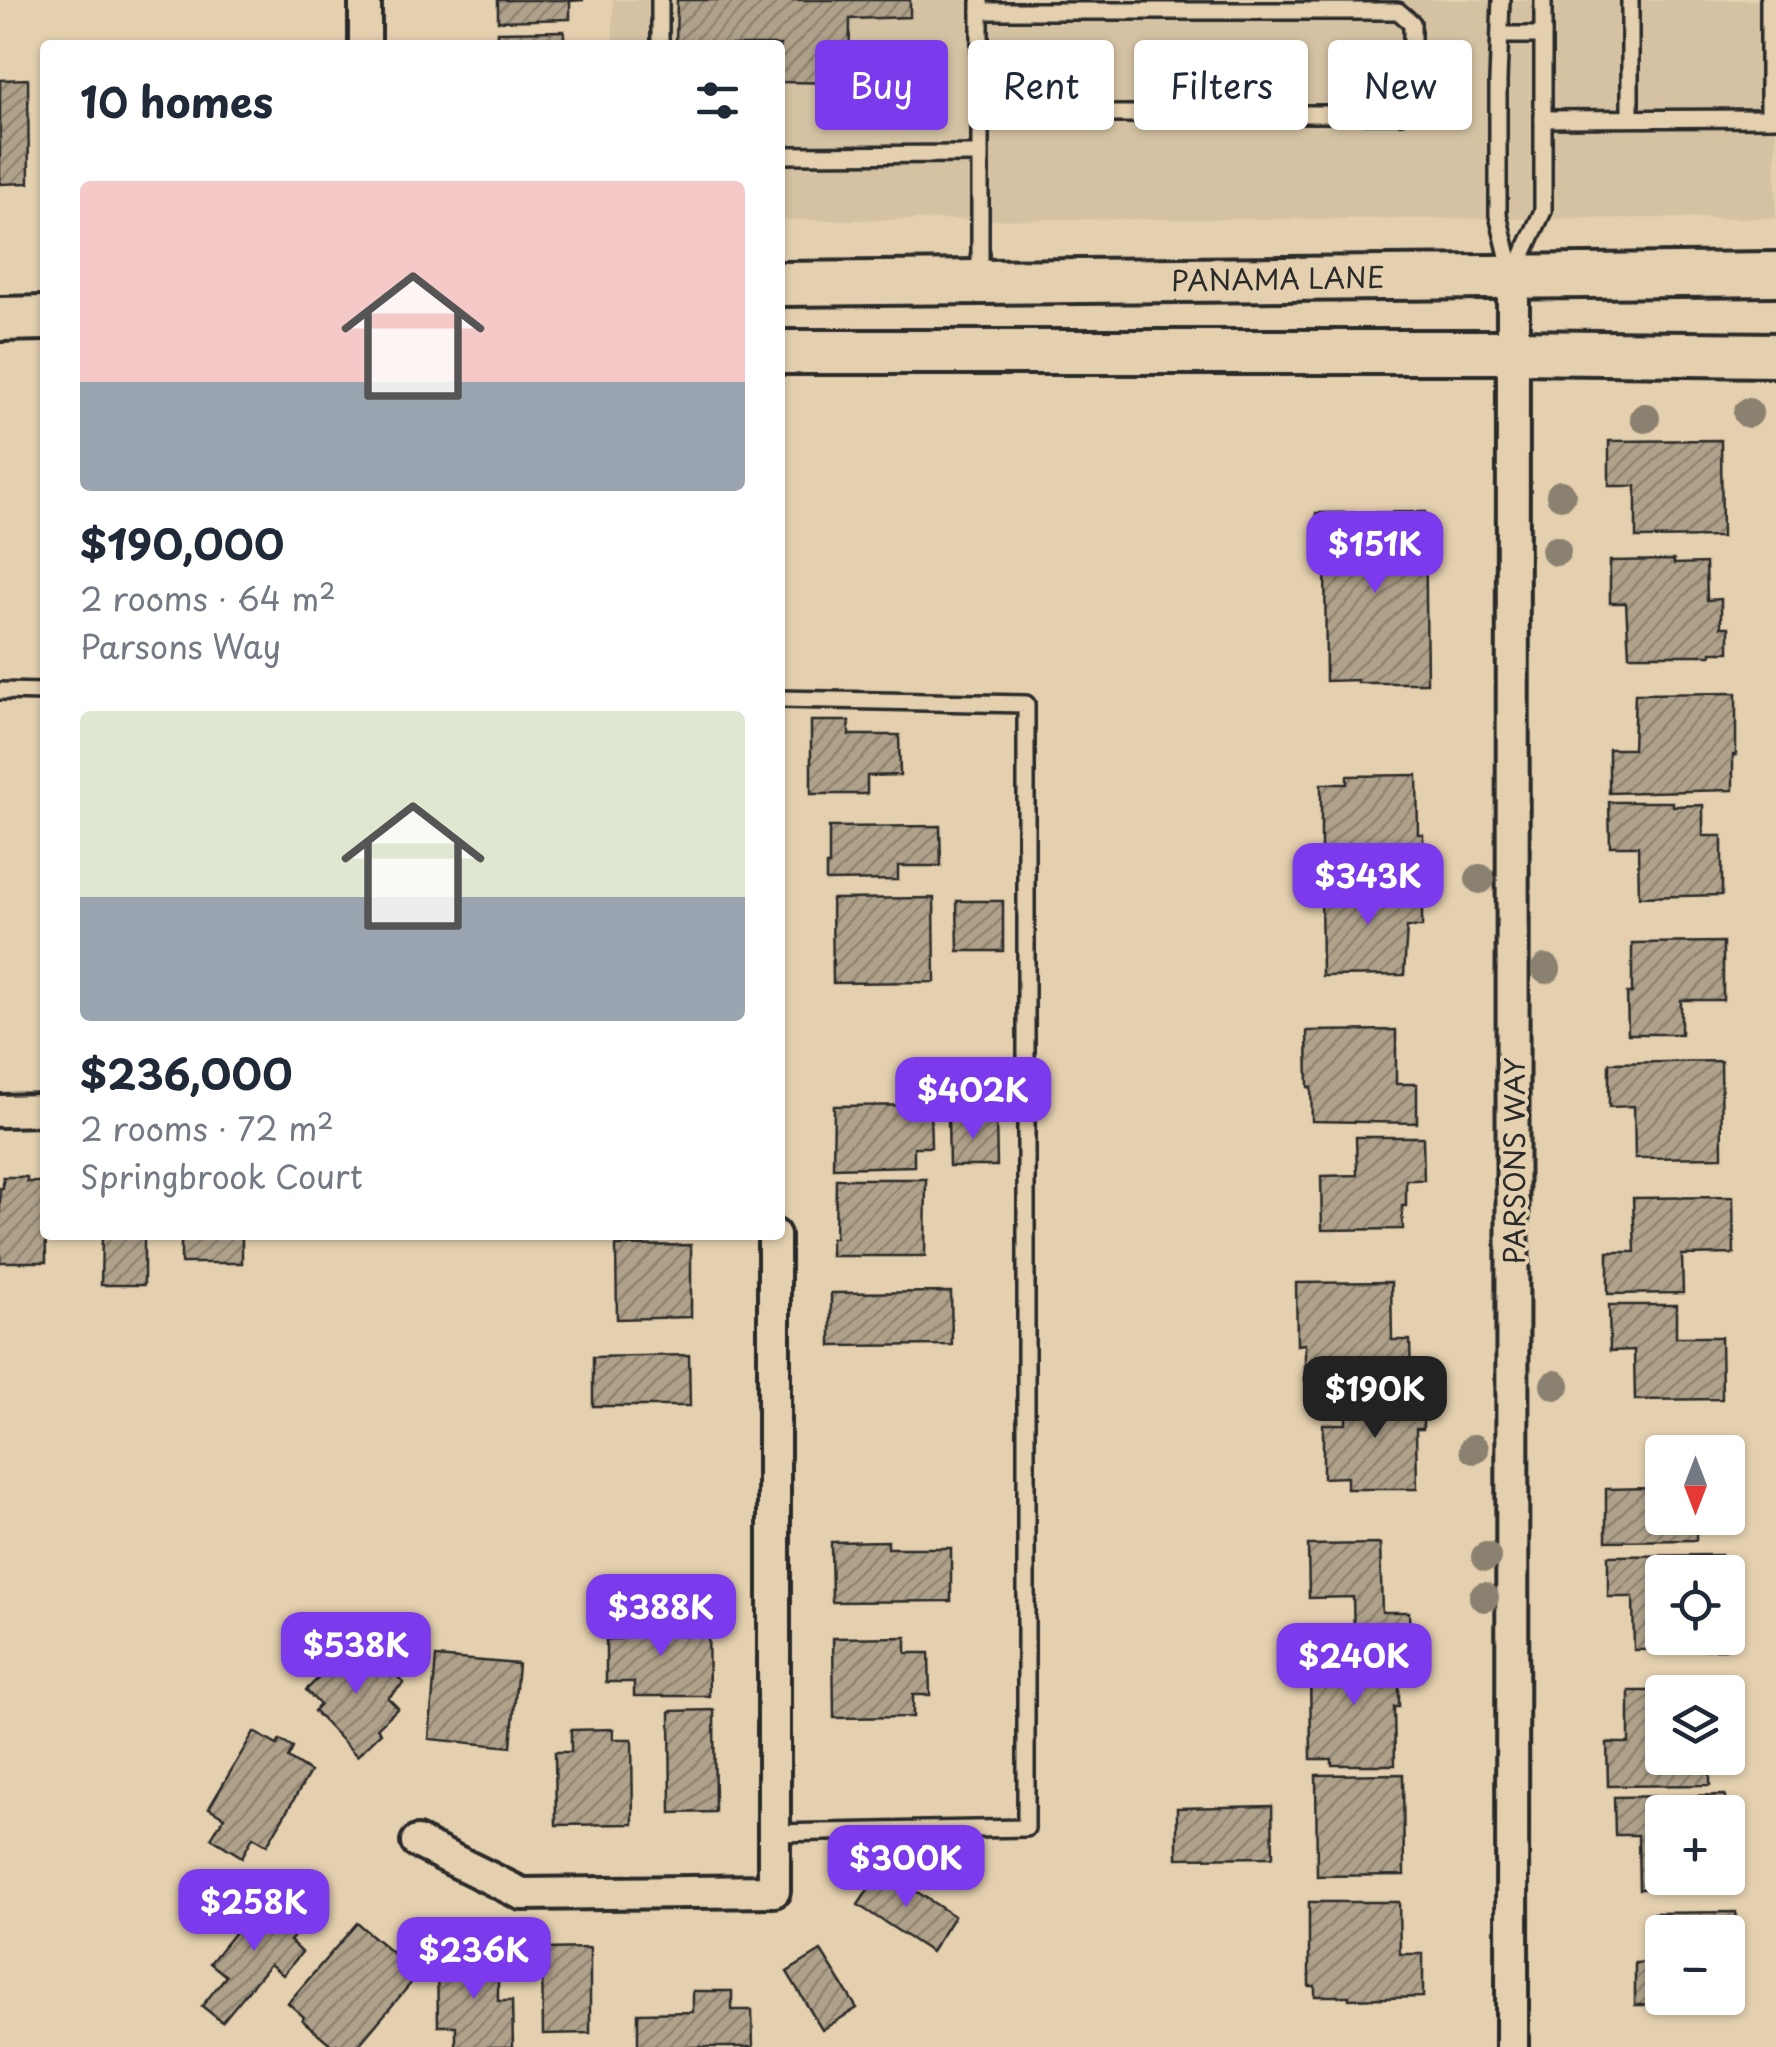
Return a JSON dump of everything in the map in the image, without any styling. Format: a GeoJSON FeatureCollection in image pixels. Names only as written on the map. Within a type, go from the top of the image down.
{"type":"FeatureCollection","features":[{"type":"Feature","properties":{"kind":"main road","name":"PANAMA LANE"},"geometry":{"type":"LineString","coordinates":[[785,284],[1776,274]]}},
{"type":"Feature","properties":{"kind":"main road"},"geometry":{"type":"LineString","coordinates":[[0,318],[40,318]]}},
{"type":"Feature","properties":{"kind":"main road"},"geometry":{"type":"LineString","coordinates":[[785,352],[1776,355]]}},
{"type":"Feature","properties":{"kind":"street"},"geometry":{"type":"LineString","coordinates":[[364,0],[364,40]]}},
{"type":"Feature","properties":{"kind":"street","name":"PARSONS WAY"},"geometry":{"type":"LineString","coordinates":[[1512,2047],[1513,276]]}},
{"type":"Feature","properties":{"kind":"street"},"geometry":{"type":"LineString","coordinates":[[0,1110],[40,1110]]}},
{"type":"Feature","properties":{"kind":"street"},"geometry":{"type":"LineString","coordinates":[[418,1842],[522,1894],[774,1891],[774,1240]]}},
{"type":"Feature","properties":{"kind":"lane"},"geometry":{"type":"LineString","coordinates":[[660,0],[660,40]]}},
{"type":"Feature","properties":{"kind":"lane"},"geometry":{"type":"LineString","coordinates":[[1501,0],[1498,215],[1513,276]]}},
{"type":"Feature","properties":{"kind":"lane"},"geometry":{"type":"LineString","coordinates":[[1513,276],[1544,211],[1544,0]]}},
{"type":"Feature","properties":{"kind":"lane"},"geometry":{"type":"LineString","coordinates":[[1630,0],[1630,118]]}},
{"type":"Feature","properties":{"kind":"lane"},"geometry":{"type":"LineString","coordinates":[[1543,119],[1772,118],[1769,0]]}},
{"type":"Feature","properties":{"kind":"lane"},"geometry":{"type":"LineString","coordinates":[[980,40],[980,6],[1398,11],[1412,23],[1412,103],[1400,114],[1114,114]]}},
{"type":"Feature","properties":{"kind":"lane"},"geometry":{"type":"LineString","coordinates":[[1500,35],[1544,35]]}},
{"type":"Feature","properties":{"kind":"lane"},"geometry":{"type":"LineString","coordinates":[[980,130],[980,282]]}},
{"type":"Feature","properties":{"kind":"lane"},"geometry":{"type":"LineString","coordinates":[[785,154],[980,154]]}},
{"type":"Feature","properties":{"kind":"lane"},"geometry":{"type":"LineString","coordinates":[[0,691],[40,692]]}},
{"type":"Feature","properties":{"kind":"lane"},"geometry":{"type":"LineString","coordinates":[[774,1834],[1026,1828],[1026,704],[785,699]]}},
{"type":"Feature","properties":{"kind":"shaded area"},"geometry":{"type":"Polygon","coordinates":[[[613,0],[1776,0],[1776,218],[785,220],[785,40],[613,40],[613,0]]]}},
{"type":"Feature","properties":{"kind":"building"},"geometry":{"type":"Polygon","coordinates":[[[498,0],[584,0],[570,1],[570,19],[498,21],[498,0]]]}},
{"type":"Feature","properties":{"kind":"building"},"geometry":{"type":"Polygon","coordinates":[[[677,0],[910,0],[910,17],[850,19],[850,40],[815,40],[815,83],[785,82],[785,40],[676,40],[677,0]]]}},
{"type":"Feature","properties":{"kind":"building"},"geometry":{"type":"Polygon","coordinates":[[[564,31],[564,40],[497,40],[497,32],[564,31]]]}},
{"type":"Feature","properties":{"kind":"building"},"geometry":{"type":"Polygon","coordinates":[[[28,79],[29,183],[0,184],[0,80],[28,79]]]}},
{"type":"Feature","properties":{"kind":"building"},"geometry":{"type":"Polygon","coordinates":[[[1721,440],[1722,537],[1636,538],[1636,486],[1609,486],[1609,441],[1721,440]]]}},
{"type":"Feature","properties":{"kind":"building"},"geometry":{"type":"Polygon","coordinates":[[[1425,512],[1427,683],[1326,681],[1325,551],[1317,551],[1316,513],[1425,512]]]}},
{"type":"Feature","properties":{"kind":"building"},"geometry":{"type":"Polygon","coordinates":[[[1674,560],[1674,564],[1706,563],[1707,600],[1721,599],[1721,627],[1729,627],[1729,652],[1629,655],[1626,603],[1610,603],[1610,561],[1674,560]]]}},
{"type":"Feature","properties":{"kind":"building"},"geometry":{"type":"Polygon","coordinates":[[[1736,693],[1733,790],[1609,793],[1609,749],[1633,749],[1635,694],[1736,693]]]}},
{"type":"Feature","properties":{"kind":"building"},"geometry":{"type":"Polygon","coordinates":[[[811,721],[849,721],[849,735],[899,735],[900,775],[867,776],[867,794],[811,794],[811,721]]]}},
{"type":"Feature","properties":{"kind":"building"},"geometry":{"type":"Polygon","coordinates":[[[1417,775],[1418,834],[1423,834],[1424,872],[1346,873],[1346,860],[1321,860],[1321,784],[1347,784],[1347,776],[1417,775]]]}},
{"type":"Feature","properties":{"kind":"building"},"geometry":{"type":"Polygon","coordinates":[[[1609,802],[1703,805],[1703,836],[1722,836],[1722,895],[1639,897],[1638,846],[1610,846],[1609,802]]]}},
{"type":"Feature","properties":{"kind":"building"},"geometry":{"type":"Polygon","coordinates":[[[940,826],[941,866],[898,866],[898,880],[826,881],[829,827],[940,826]]]}},
{"type":"Feature","properties":{"kind":"building"},"geometry":{"type":"Polygon","coordinates":[[[1422,883],[1422,927],[1407,927],[1404,975],[1322,976],[1321,885],[1422,883]]]}},
{"type":"Feature","properties":{"kind":"building"},"geometry":{"type":"Polygon","coordinates":[[[934,898],[935,982],[833,983],[832,899],[934,898]]]}},
{"type":"Feature","properties":{"kind":"building"},"geometry":{"type":"Polygon","coordinates":[[[957,901],[1003,901],[1003,951],[958,951],[957,901]]]}},
{"type":"Feature","properties":{"kind":"building"},"geometry":{"type":"Polygon","coordinates":[[[1723,942],[1723,1000],[1681,1000],[1681,1034],[1628,1034],[1632,943],[1723,942]]]}},
{"type":"Feature","properties":{"kind":"building"},"geometry":{"type":"Polygon","coordinates":[[[1396,1030],[1396,1084],[1417,1084],[1417,1123],[1312,1121],[1307,1031],[1396,1030]]]}},
{"type":"Feature","properties":{"kind":"building"},"geometry":{"type":"Polygon","coordinates":[[[1721,1061],[1722,1157],[1635,1158],[1634,1106],[1609,1107],[1609,1063],[1721,1061]]]}},
{"type":"Feature","properties":{"kind":"building"},"geometry":{"type":"Polygon","coordinates":[[[930,1105],[931,1147],[914,1147],[914,1166],[833,1168],[834,1106],[930,1105]]]}},
{"type":"Feature","properties":{"kind":"building"},"geometry":{"type":"Polygon","coordinates":[[[996,1117],[997,1166],[949,1166],[948,1118],[996,1117]]]}},
{"type":"Feature","properties":{"kind":"building"},"geometry":{"type":"Polygon","coordinates":[[[1356,1137],[1423,1137],[1424,1180],[1406,1180],[1403,1229],[1322,1230],[1321,1176],[1357,1175],[1356,1137]]]}},
{"type":"Feature","properties":{"kind":"building"},"geometry":{"type":"Polygon","coordinates":[[[3,1177],[27,1177],[27,1182],[40,1182],[40,1240],[46,1240],[46,1262],[0,1262],[3,1177]]]}},
{"type":"Feature","properties":{"kind":"building"},"geometry":{"type":"Polygon","coordinates":[[[836,1179],[926,1179],[925,1256],[831,1256],[836,1179]]]}},
{"type":"Feature","properties":{"kind":"building"},"geometry":{"type":"Polygon","coordinates":[[[1733,1197],[1734,1254],[1682,1255],[1683,1293],[1608,1294],[1608,1252],[1635,1252],[1633,1198],[1733,1197]]]}},
{"type":"Feature","properties":{"kind":"building"},"geometry":{"type":"Polygon","coordinates":[[[102,1240],[144,1240],[144,1285],[101,1285],[102,1240]]]}},
{"type":"Feature","properties":{"kind":"building"},"geometry":{"type":"Polygon","coordinates":[[[181,1240],[242,1240],[242,1263],[181,1263],[181,1240]]]}},
{"type":"Feature","properties":{"kind":"building"},"geometry":{"type":"Polygon","coordinates":[[[691,1245],[691,1317],[617,1319],[616,1246],[691,1245]]]}},
{"type":"Feature","properties":{"kind":"building"},"geometry":{"type":"Polygon","coordinates":[[[1391,1282],[1392,1340],[1410,1340],[1411,1381],[1305,1381],[1305,1344],[1297,1345],[1296,1283],[1391,1282]]]}},
{"type":"Feature","properties":{"kind":"building"},"geometry":{"type":"Polygon","coordinates":[[[951,1292],[952,1345],[831,1346],[831,1293],[951,1292]]]}},
{"type":"Feature","properties":{"kind":"building"},"geometry":{"type":"Polygon","coordinates":[[[1609,1305],[1676,1305],[1676,1337],[1721,1337],[1722,1399],[1635,1400],[1634,1350],[1610,1351],[1609,1305]]]}},
{"type":"Feature","properties":{"kind":"building"},"geometry":{"type":"Polygon","coordinates":[[[689,1355],[690,1406],[593,1406],[593,1357],[689,1355]]]}},
{"type":"Feature","properties":{"kind":"building"},"geometry":{"type":"Polygon","coordinates":[[[1423,1392],[1423,1429],[1416,1429],[1417,1489],[1347,1489],[1347,1477],[1323,1478],[1323,1424],[1346,1424],[1346,1393],[1423,1392]]]}},
{"type":"Feature","properties":{"kind":"building"},"geometry":{"type":"Polygon","coordinates":[[[1645,1488],[1645,1535],[1696,1535],[1696,1540],[1606,1541],[1606,1489],[1645,1488]]]}},
{"type":"Feature","properties":{"kind":"building"},"geometry":{"type":"Polygon","coordinates":[[[888,1541],[888,1548],[951,1548],[951,1601],[832,1602],[831,1542],[888,1541]]]}},
{"type":"Feature","properties":{"kind":"building"},"geometry":{"type":"Polygon","coordinates":[[[1380,1544],[1382,1612],[1409,1612],[1410,1637],[1354,1638],[1353,1597],[1309,1598],[1308,1545],[1380,1544]]]}},
{"type":"Feature","properties":{"kind":"building"},"geometry":{"type":"Polygon","coordinates":[[[1608,1556],[1645,1556],[1645,1650],[1634,1650],[1633,1597],[1608,1597],[1608,1556]]]}},
{"type":"Feature","properties":{"kind":"building"},"geometry":{"type":"Polygon","coordinates":[[[708,1622],[709,1696],[634,1696],[634,1682],[606,1682],[606,1639],[620,1639],[620,1623],[708,1622]]]}},
{"type":"Feature","properties":{"kind":"building"},"geometry":{"type":"Polygon","coordinates":[[[906,1637],[906,1653],[929,1653],[930,1695],[913,1695],[913,1717],[834,1718],[833,1638],[906,1637]]]}},
{"type":"Feature","properties":{"kind":"building"},"geometry":{"type":"Polygon","coordinates":[[[356,1642],[364,1649],[367,1646],[404,1683],[388,1698],[398,1708],[377,1728],[381,1733],[357,1756],[314,1711],[320,1705],[306,1690],[356,1642]]]}},
{"type":"Feature","properties":{"kind":"building"},"geometry":{"type":"Polygon","coordinates":[[[1399,1654],[1399,1707],[1394,1707],[1395,1765],[1332,1765],[1332,1759],[1311,1759],[1310,1655],[1399,1654]]]}},
{"type":"Feature","properties":{"kind":"building"},"geometry":{"type":"Polygon","coordinates":[[[436,1657],[518,1664],[511,1747],[429,1739],[436,1657]]]}},
{"type":"Feature","properties":{"kind":"building"},"geometry":{"type":"Polygon","coordinates":[[[1629,1691],[1645,1691],[1645,1775],[1710,1775],[1710,1785],[1608,1786],[1607,1743],[1629,1743],[1629,1691]]]}},
{"type":"Feature","properties":{"kind":"building"},"geometry":{"type":"Polygon","coordinates":[[[714,1710],[715,1812],[671,1813],[670,1711],[714,1710]]]}},
{"type":"Feature","properties":{"kind":"building"},"geometry":{"type":"Polygon","coordinates":[[[613,1729],[613,1739],[632,1739],[633,1824],[556,1825],[555,1752],[571,1752],[571,1730],[613,1729]]]}},
{"type":"Feature","properties":{"kind":"building"},"geometry":{"type":"Polygon","coordinates":[[[254,1732],[277,1745],[280,1740],[293,1748],[288,1758],[310,1772],[267,1845],[253,1837],[242,1857],[211,1838],[224,1817],[209,1808],[254,1732]]]}},
{"type":"Feature","properties":{"kind":"building"},"geometry":{"type":"Polygon","coordinates":[[[1403,1774],[1404,1875],[1317,1876],[1316,1775],[1403,1774]]]}},
{"type":"Feature","properties":{"kind":"building"},"geometry":{"type":"Polygon","coordinates":[[[1645,1796],[1645,1889],[1639,1889],[1638,1835],[1615,1835],[1614,1797],[1645,1796]]]}},
{"type":"Feature","properties":{"kind":"building"},"geometry":{"type":"Polygon","coordinates":[[[1272,1806],[1273,1857],[1177,1858],[1177,1808],[1272,1806]]]}},
{"type":"Feature","properties":{"kind":"building"},"geometry":{"type":"Polygon","coordinates":[[[882,1869],[954,1916],[931,1952],[858,1905],[882,1869]]]}},
{"type":"Feature","properties":{"kind":"building"},"geometry":{"type":"Polygon","coordinates":[[[271,1894],[306,1922],[290,1941],[302,1952],[283,1975],[270,1964],[222,2022],[202,2006],[226,1976],[210,1963],[271,1894]]]}},
{"type":"Feature","properties":{"kind":"building"},"geometry":{"type":"Polygon","coordinates":[[[1309,1902],[1399,1902],[1400,1954],[1423,1954],[1423,1997],[1315,1996],[1315,1986],[1309,1986],[1309,1902]]]}},
{"type":"Feature","properties":{"kind":"building"},"geometry":{"type":"Polygon","coordinates":[[[1736,1912],[1736,1915],[1654,1915],[1736,1912]]]}},
{"type":"Feature","properties":{"kind":"building"},"geometry":{"type":"Polygon","coordinates":[[[357,1923],[418,1975],[357,2047],[334,2047],[288,2003],[357,1923]]]}},
{"type":"Feature","properties":{"kind":"building"},"geometry":{"type":"Polygon","coordinates":[[[590,1948],[590,2033],[543,2034],[542,1949],[590,1948]]]}},
{"type":"Feature","properties":{"kind":"building"},"geometry":{"type":"Polygon","coordinates":[[[821,1951],[857,2008],[822,2030],[787,1972],[821,1951]]]}},
{"type":"Feature","properties":{"kind":"building"},"geometry":{"type":"Polygon","coordinates":[[[498,1956],[498,2001],[512,2001],[513,2047],[456,2047],[456,2026],[438,2026],[437,1957],[498,1956]]]}},
{"type":"Feature","properties":{"kind":"building"},"geometry":{"type":"Polygon","coordinates":[[[1645,1962],[1645,2005],[1635,2005],[1635,1963],[1645,1962]]]}},
{"type":"Feature","properties":{"kind":"building"},"geometry":{"type":"Polygon","coordinates":[[[693,1991],[732,1991],[732,2010],[752,2010],[753,2047],[638,2047],[638,2013],[693,2012],[693,1991]]]}}]}
